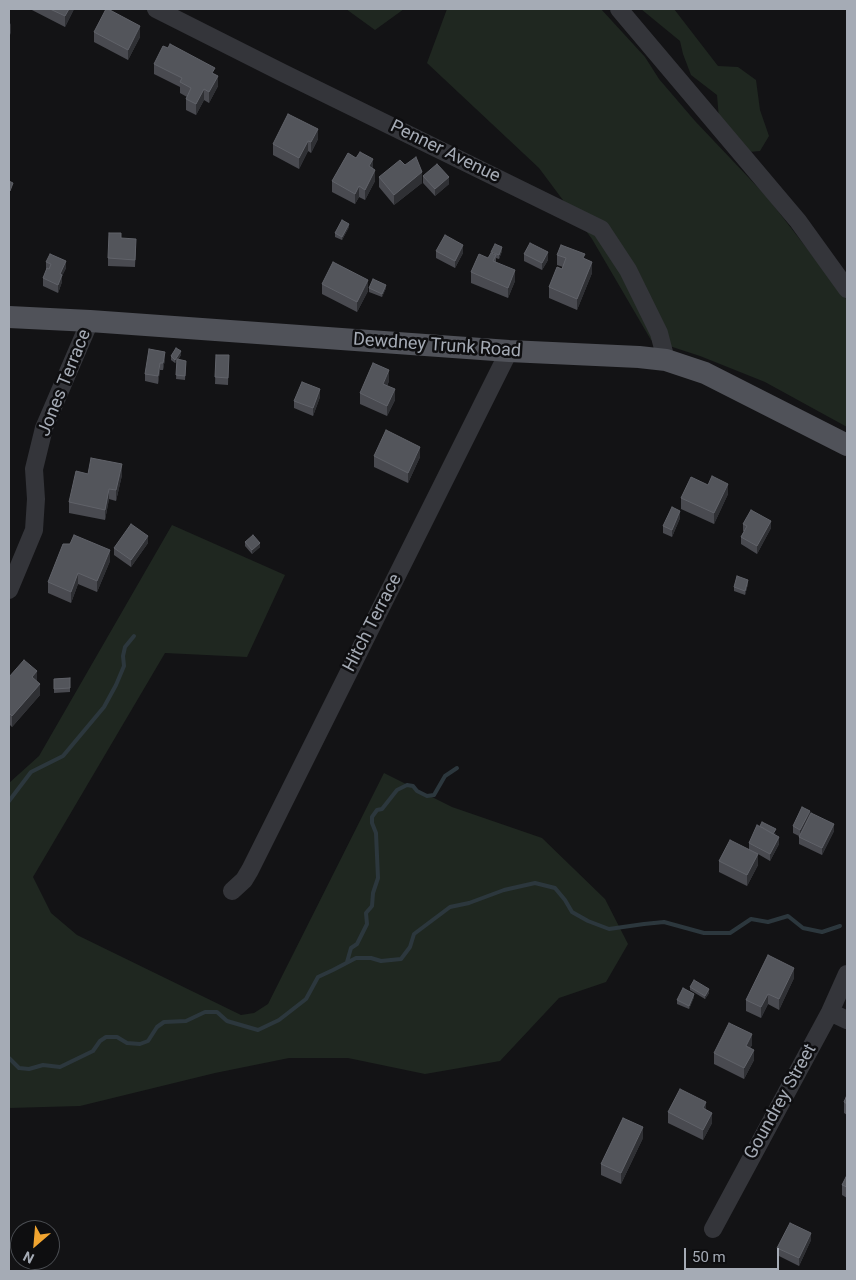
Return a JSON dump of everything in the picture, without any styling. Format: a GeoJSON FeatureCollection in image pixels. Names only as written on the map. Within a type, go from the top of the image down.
{"type":"FeatureCollection","features":[{"type":"Feature","properties":{"kind":"main road","name":"Dewdney Trunk Road"},"geometry":{"type":"LineString","coordinates":[[9,317],[90,320],[509,351],[666,360],[705,373],[847,445]]}},
{"type":"Feature","properties":{"kind":"street","name":"Penner Avenue"},"geometry":{"type":"LineString","coordinates":[[156,9],[601,229],[628,270],[658,333],[666,360]]}},
{"type":"Feature","properties":{"kind":"street"},"geometry":{"type":"LineString","coordinates":[[619,9],[798,221],[847,288]]}},
{"type":"Feature","properties":{"kind":"street","name":"Jones Terrace"},"geometry":{"type":"LineString","coordinates":[[9,590],[34,530],[36,499],[34,469],[44,428],[90,320]]}},
{"type":"Feature","properties":{"kind":"street","name":"Hitch Terrace"},"geometry":{"type":"LineString","coordinates":[[232,892],[244,880],[250,870],[509,351]]}},
{"type":"Feature","properties":{"kind":"street","name":"Goundrey Street"},"geometry":{"type":"LineString","coordinates":[[713,1229],[830,1012],[847,974]]}},
{"type":"Feature","properties":{"kind":"street"},"geometry":{"type":"LineString","coordinates":[[830,1012],[847,1020]]}},
{"type":"Feature","properties":{"kind":"shaded area"},"geometry":{"type":"Polygon","coordinates":[[[346,9],[404,9],[375,30],[346,9]]]}},
{"type":"Feature","properties":{"kind":"shaded area"},"geometry":{"type":"Polygon","coordinates":[[[447,9],[601,9],[645,57],[659,79],[695,121],[767,197],[847,300],[847,427],[765,382],[700,356],[651,340],[592,239],[539,168],[427,63],[447,9]]]}},
{"type":"Feature","properties":{"kind":"shaded area"},"geometry":{"type":"Polygon","coordinates":[[[641,9],[674,9],[718,66],[738,67],[756,80],[760,110],[769,136],[760,151],[749,152],[719,119],[717,95],[691,75],[680,41],[641,9]]]}},
{"type":"Feature","properties":{"kind":"shaded area"},"geometry":{"type":"Polygon","coordinates":[[[172,525],[285,575],[247,657],[165,653],[33,877],[51,913],[77,935],[241,1015],[254,1013],[268,1004],[384,773],[452,807],[542,838],[605,899],[628,944],[606,982],[559,998],[500,1061],[425,1074],[348,1058],[289,1058],[215,1073],[80,1106],[9,1108],[9,783],[39,756],[172,525]]]}},
{"type":"Feature","properties":{"kind":"building"},"geometry":{"type":"Polygon","coordinates":[[[50,9],[69,9],[65,16],[50,9]]]}},
{"type":"Feature","properties":{"kind":"building"},"geometry":{"type":"Polygon","coordinates":[[[106,9],[140,26],[128,50],[94,32],[106,9]]]}},
{"type":"Feature","properties":{"kind":"building"},"geometry":{"type":"Polygon","coordinates":[[[170,44],[215,68],[212,73],[218,76],[209,92],[204,89],[196,104],[186,99],[191,88],[180,82],[182,78],[154,64],[163,46],[168,48],[170,44]]]}},
{"type":"Feature","properties":{"kind":"building"},"geometry":{"type":"Polygon","coordinates":[[[288,114],[318,129],[311,142],[308,141],[299,158],[273,144],[288,114]]]}},
{"type":"Feature","properties":{"kind":"building"},"geometry":{"type":"Polygon","coordinates":[[[360,152],[373,159],[369,166],[375,170],[365,190],[359,186],[355,194],[332,181],[348,153],[356,158],[360,152]]]}},
{"type":"Feature","properties":{"kind":"building"},"geometry":{"type":"Polygon","coordinates":[[[416,157],[422,172],[394,195],[379,177],[400,160],[405,165],[416,157]]]}},
{"type":"Feature","properties":{"kind":"building"},"geometry":{"type":"Polygon","coordinates":[[[437,164],[449,177],[435,189],[423,176],[437,164]]]}},
{"type":"Feature","properties":{"kind":"building"},"geometry":{"type":"Polygon","coordinates":[[[9,181],[13,183],[10,191],[9,190],[9,181]]]}},
{"type":"Feature","properties":{"kind":"building"},"geometry":{"type":"Polygon","coordinates":[[[342,220],[349,224],[342,237],[335,233],[342,220]]]}},
{"type":"Feature","properties":{"kind":"building"},"geometry":{"type":"Polygon","coordinates":[[[109,233],[121,233],[121,238],[136,239],[135,260],[108,258],[109,233]]]}},
{"type":"Feature","properties":{"kind":"building"},"geometry":{"type":"Polygon","coordinates":[[[445,235],[463,245],[455,261],[436,251],[445,235]]]}},
{"type":"Feature","properties":{"kind":"building"},"geometry":{"type":"Polygon","coordinates":[[[530,243],[548,252],[542,263],[524,254],[530,243]]]}},
{"type":"Feature","properties":{"kind":"building"},"geometry":{"type":"Polygon","coordinates":[[[495,244],[502,247],[499,255],[491,252],[495,244]]]}},
{"type":"Feature","properties":{"kind":"building"},"geometry":{"type":"Polygon","coordinates":[[[561,245],[585,254],[583,258],[592,262],[577,299],[549,287],[557,267],[562,269],[566,258],[557,255],[561,245]]]}},
{"type":"Feature","properties":{"kind":"building"},"geometry":{"type":"Polygon","coordinates":[[[491,253],[496,255],[493,261],[515,270],[508,288],[471,272],[479,254],[488,258],[491,253]]]}},
{"type":"Feature","properties":{"kind":"building"},"geometry":{"type":"Polygon","coordinates":[[[50,254],[66,261],[60,274],[62,275],[58,285],[43,278],[51,264],[46,262],[50,254]]]}},
{"type":"Feature","properties":{"kind":"building"},"geometry":{"type":"Polygon","coordinates":[[[333,262],[368,280],[357,302],[322,284],[333,262]]]}},
{"type":"Feature","properties":{"kind":"building"},"geometry":{"type":"Polygon","coordinates":[[[373,279],[386,285],[382,294],[369,288],[373,279]]]}},
{"type":"Feature","properties":{"kind":"building"},"geometry":{"type":"Polygon","coordinates":[[[176,348],[181,351],[175,360],[171,356],[176,348]]]}},
{"type":"Feature","properties":{"kind":"building"},"geometry":{"type":"Polygon","coordinates":[[[149,349],[165,352],[163,363],[160,363],[158,376],[145,374],[149,349]]]}},
{"type":"Feature","properties":{"kind":"building"},"geometry":{"type":"Polygon","coordinates":[[[216,355],[229,355],[228,378],[215,377],[216,355]]]}},
{"type":"Feature","properties":{"kind":"building"},"geometry":{"type":"Polygon","coordinates":[[[177,359],[186,361],[185,376],[176,375],[177,359]]]}},
{"type":"Feature","properties":{"kind":"building"},"geometry":{"type":"Polygon","coordinates":[[[373,363],[389,370],[383,384],[395,389],[387,406],[360,393],[373,363]]]}},
{"type":"Feature","properties":{"kind":"building"},"geometry":{"type":"Polygon","coordinates":[[[302,382],[320,389],[313,408],[294,401],[302,382]]]}},
{"type":"Feature","properties":{"kind":"building"},"geometry":{"type":"Polygon","coordinates":[[[386,430],[420,447],[408,473],[374,456],[386,430]]]}},
{"type":"Feature","properties":{"kind":"building"},"geometry":{"type":"Polygon","coordinates":[[[91,458],[122,464],[116,490],[109,489],[105,510],[69,502],[76,471],[88,474],[91,458]]]}},
{"type":"Feature","properties":{"kind":"building"},"geometry":{"type":"Polygon","coordinates":[[[712,476],[728,484],[714,513],[681,498],[691,477],[708,485],[712,476]]]}},
{"type":"Feature","properties":{"kind":"building"},"geometry":{"type":"Polygon","coordinates":[[[672,507],[680,511],[672,530],[663,526],[672,507]]]}},
{"type":"Feature","properties":{"kind":"building"},"geometry":{"type":"Polygon","coordinates":[[[751,510],[771,521],[757,546],[741,537],[747,526],[743,524],[751,510]]]}},
{"type":"Feature","properties":{"kind":"building"},"geometry":{"type":"Polygon","coordinates":[[[131,524],[148,536],[131,560],[114,548],[131,524]]]}},
{"type":"Feature","properties":{"kind":"building"},"geometry":{"type":"Polygon","coordinates":[[[74,535],[110,550],[97,581],[78,573],[71,592],[48,582],[63,544],[70,544],[74,535]]]}},
{"type":"Feature","properties":{"kind":"building"},"geometry":{"type":"Polygon","coordinates":[[[253,535],[260,543],[252,550],[245,542],[253,535]]]}},
{"type":"Feature","properties":{"kind":"building"},"geometry":{"type":"Polygon","coordinates":[[[737,576],[748,580],[745,591],[734,587],[737,576]]]}},
{"type":"Feature","properties":{"kind":"building"},"geometry":{"type":"Polygon","coordinates":[[[24,660],[37,671],[32,677],[40,684],[12,716],[9,713],[9,677],[24,660]]]}},
{"type":"Feature","properties":{"kind":"building"},"geometry":{"type":"Polygon","coordinates":[[[70,678],[70,688],[54,689],[54,679],[70,678]]]}},
{"type":"Feature","properties":{"kind":"building"},"geometry":{"type":"Polygon","coordinates":[[[802,807],[810,811],[800,830],[793,826],[802,807]]]}},
{"type":"Feature","properties":{"kind":"building"},"geometry":{"type":"Polygon","coordinates":[[[811,813],[834,824],[822,848],[799,837],[811,813]]]}},
{"type":"Feature","properties":{"kind":"building"},"geometry":{"type":"Polygon","coordinates":[[[762,822],[776,829],[773,834],[760,826],[762,822]]]}},
{"type":"Feature","properties":{"kind":"building"},"geometry":{"type":"Polygon","coordinates":[[[757,825],[779,837],[770,854],[749,843],[757,825]]]}},
{"type":"Feature","properties":{"kind":"building"},"geometry":{"type":"Polygon","coordinates":[[[730,840],[758,854],[747,875],[719,861],[730,840]]]}},
{"type":"Feature","properties":{"kind":"building"},"geometry":{"type":"Polygon","coordinates":[[[768,955],[794,968],[779,999],[768,994],[761,1007],[746,1000],[768,955]]]}},
{"type":"Feature","properties":{"kind":"building"},"geometry":{"type":"Polygon","coordinates":[[[694,980],[709,989],[705,996],[690,987],[694,980]]]}},
{"type":"Feature","properties":{"kind":"building"},"geometry":{"type":"Polygon","coordinates":[[[683,988],[694,994],[689,1006],[677,1000],[683,988]]]}},
{"type":"Feature","properties":{"kind":"building"},"geometry":{"type":"Polygon","coordinates":[[[729,1023],[752,1034],[746,1046],[754,1050],[744,1068],[714,1053],[729,1023]]]}},
{"type":"Feature","properties":{"kind":"building"},"geometry":{"type":"Polygon","coordinates":[[[680,1089],[706,1102],[703,1108],[712,1113],[703,1130],[668,1112],[680,1089]]]}},
{"type":"Feature","properties":{"kind":"building"},"geometry":{"type":"Polygon","coordinates":[[[623,1118],[643,1127],[621,1173],[601,1164],[623,1118]]]}},
{"type":"Feature","properties":{"kind":"building"},"geometry":{"type":"Polygon","coordinates":[[[847,1175],[847,1187],[842,1185],[847,1175]]]}},
{"type":"Feature","properties":{"kind":"building"},"geometry":{"type":"Polygon","coordinates":[[[790,1223],[811,1233],[799,1258],[777,1248],[790,1223]]]}},
{"type":"Feature","properties":{"kind":"waterway"},"geometry":{"type":"LineString","coordinates":[[9,801],[31,772],[63,756],[104,707],[124,666],[123,656],[125,647],[134,636]]}},
{"type":"Feature","properties":{"kind":"waterway"},"geometry":{"type":"LineString","coordinates":[[347,962],[351,948],[357,944],[367,924],[366,913],[372,906],[373,893],[378,878],[376,833],[372,817],[377,810],[382,809],[397,790],[407,785],[413,786],[417,791],[427,796],[434,795],[445,776],[457,768]]}},
{"type":"Feature","properties":{"kind":"waterway"},"geometry":{"type":"LineString","coordinates":[[9,1058],[19,1068],[29,1069],[43,1065],[60,1067],[93,1051],[100,1041],[106,1037],[117,1037],[127,1043],[140,1044],[148,1041],[157,1027],[164,1022],[186,1021],[205,1012],[217,1012],[227,1021],[258,1030],[279,1020],[306,999],[318,977],[356,958],[371,958],[381,961],[401,959],[410,947],[414,934],[450,907],[469,903],[504,890],[535,883],[555,888],[572,912],[609,929],[664,922],[704,933],[730,933],[751,919],[768,922],[788,916],[803,928],[822,932],[840,926]]}}]}
